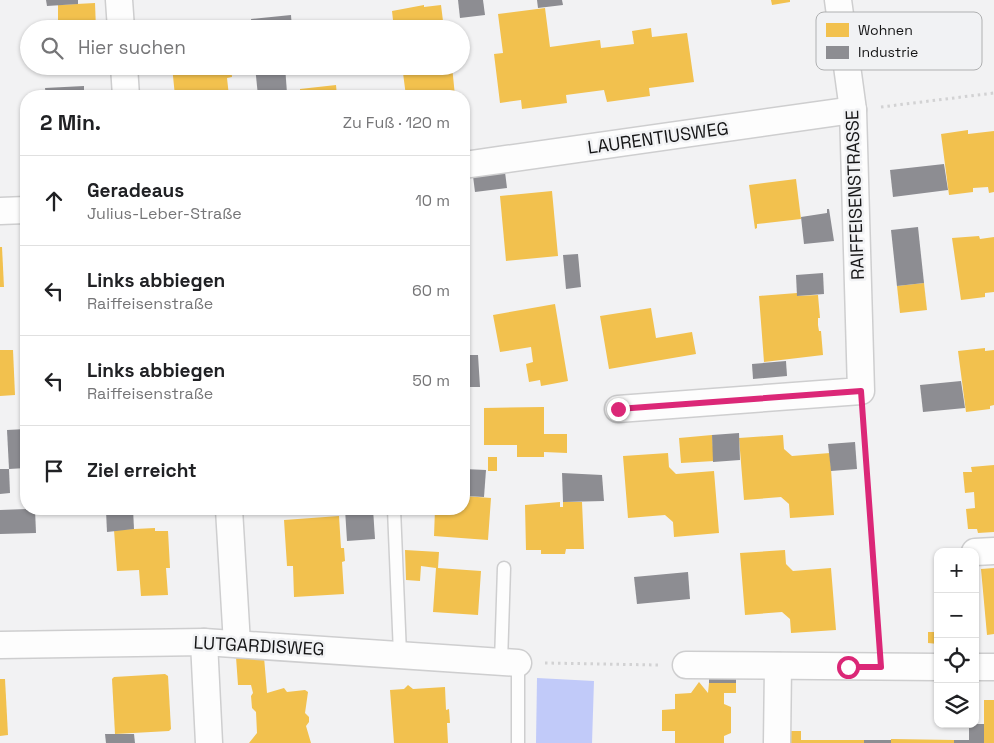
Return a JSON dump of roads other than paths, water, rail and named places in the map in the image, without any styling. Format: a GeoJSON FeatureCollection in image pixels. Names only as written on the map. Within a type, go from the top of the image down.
{"type":"FeatureCollection","features":[{"type":"Feature","properties":{"kind":"street"},"geometry":{"type":"LineString","coordinates":[[120,0],[121,20]]}},
{"type":"Feature","properties":{"kind":"street","name":"RAIFFEISENSTRASSE"},"geometry":{"type":"LineString","coordinates":[[618,409],[861,391],[853,110],[848,70]]}},
{"type":"Feature","properties":{"kind":"street"},"geometry":{"type":"LineString","coordinates":[[125,75],[126,90]]}},
{"type":"Feature","properties":{"kind":"street","name":"LAURENTIUSWEG"},"geometry":{"type":"LineString","coordinates":[[470,164],[853,110]]}},
{"type":"Feature","properties":{"kind":"street"},"geometry":{"type":"LineString","coordinates":[[0,211],[20,210]]}},
{"type":"Feature","properties":{"kind":"street"},"geometry":{"type":"LineString","coordinates":[[229,515],[237,644]]}},
{"type":"Feature","properties":{"kind":"street"},"geometry":{"type":"LineString","coordinates":[[979,552],[994,551]]}},
{"type":"Feature","properties":{"kind":"street"},"geometry":{"type":"LineString","coordinates":[[204,642],[209,743]]}},
{"type":"Feature","properties":{"kind":"street","name":"LUTGARDISWEG"},"geometry":{"type":"LineString","coordinates":[[0,645],[204,642],[509,662]]}},
{"type":"Feature","properties":{"kind":"street"},"geometry":{"type":"LineString","coordinates":[[686,665],[934,667]]}},
{"type":"Feature","properties":{"kind":"street"},"geometry":{"type":"LineString","coordinates":[[777,743],[778,666]]}},
{"type":"Feature","properties":{"kind":"street"},"geometry":{"type":"LineString","coordinates":[[979,667],[994,667]]}},
{"type":"Feature","properties":{"kind":"lane"},"geometry":{"type":"LineString","coordinates":[[394,515],[400,654]]}},
{"type":"Feature","properties":{"kind":"lane"},"geometry":{"type":"LineString","coordinates":[[504,568],[509,662],[518,743]]}}]}
